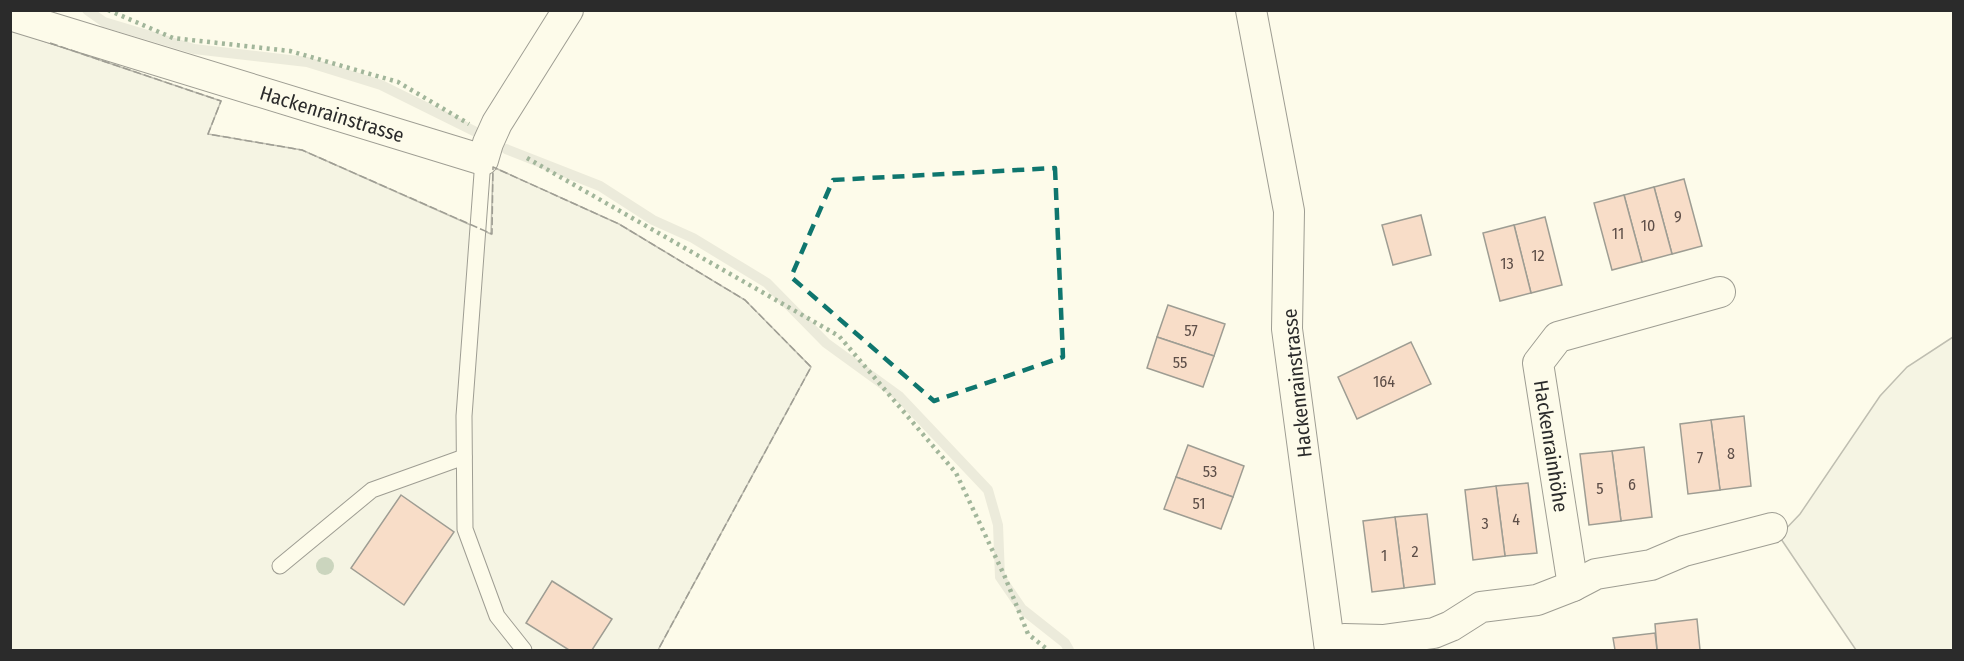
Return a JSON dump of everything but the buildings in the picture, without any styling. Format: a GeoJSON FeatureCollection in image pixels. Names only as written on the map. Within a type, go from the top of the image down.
{"type":"FeatureCollection","features":[{"type":"Feature","properties":{"kind":"street"},"geometry":{"type":"LineString","coordinates":[[483,160],[497,123],[568,10]]}},
{"type":"Feature","properties":{"kind":"street","name":"Hackenrainstrasse"},"geometry":{"type":"LineString","coordinates":[[1251,10],[1289,211],[1287,329],[1329,646]]}},
{"type":"Feature","properties":{"kind":"street","name":"Hackenrainstrasse"},"geometry":{"type":"LineString","coordinates":[[16,17],[483,160]]}},
{"type":"Feature","properties":{"kind":"street","name":"Hackenrainhöhe"},"geometry":{"type":"LineString","coordinates":[[1573,586],[1538,363],[1558,337],[1720,292]]}},
{"type":"Feature","properties":{"kind":"street"},"geometry":{"type":"LineString","coordinates":[[1329,646],[1344,639],[1383,640],[1434,633],[1451,626],[1481,607],[1537,600],[1596,574],[1652,565],[1684,551],[1772,528]]}},
{"type":"Feature","properties":{"kind":"lane"},"geometry":{"type":"LineString","coordinates":[[483,160],[464,416],[465,529],[497,616],[524,651]]}},
{"type":"Feature","properties":{"kind":"lane"},"geometry":{"type":"LineString","coordinates":[[280,566],[372,490],[464,457]]}},
{"type":"Feature","properties":{"kind":"highlighted area"},"geometry":{"type":"Polygon","coordinates":[[[1055,168],[1063,357],[934,401],[791,277],[833,180],[1055,168]]]}},
{"type":"Feature","properties":{"kind":"shaded area"},"geometry":{"type":"Polygon","coordinates":[[[11,31],[221,101],[208,134],[302,150],[491,234],[493,167],[619,224],[745,300],[811,367],[658,650],[11,650],[11,31]]]}},
{"type":"Feature","properties":{"kind":"shaded area"},"geometry":{"type":"Polygon","coordinates":[[[1953,337],[1953,650],[1856,650],[1779,536],[1800,514],[1880,396],[1907,367],[1953,337]]]}},
{"type":"Feature","properties":{"kind":"waterway"},"geometry":{"type":"LineString","coordinates":[[87,10],[104,22],[194,49],[307,62],[381,85],[474,131]]}},
{"type":"Feature","properties":{"kind":"waterway"},"geometry":{"type":"LineString","coordinates":[[506,149],[600,186],[653,220],[693,238],[767,283],[826,343],[899,396],[988,490],[998,525],[1000,577],[1022,609],[1065,643],[1069,650]]}},
{"type":"Feature","properties":{"kind":"hedge"},"geometry":{"type":"LineString","coordinates":[[108,10],[173,38],[290,51],[398,82],[469,124]]}},
{"type":"Feature","properties":{"kind":"hedge"},"geometry":{"type":"LineString","coordinates":[[527,158],[839,336],[956,473],[1005,577],[1028,634],[1048,650]]}},
{"type":"Feature","properties":{"kind":"fence"},"geometry":{"type":"LineString","coordinates":[[50,43],[221,101],[208,134],[302,150],[492,234],[493,167],[619,224],[745,300],[811,367],[658,650]]}}]}
